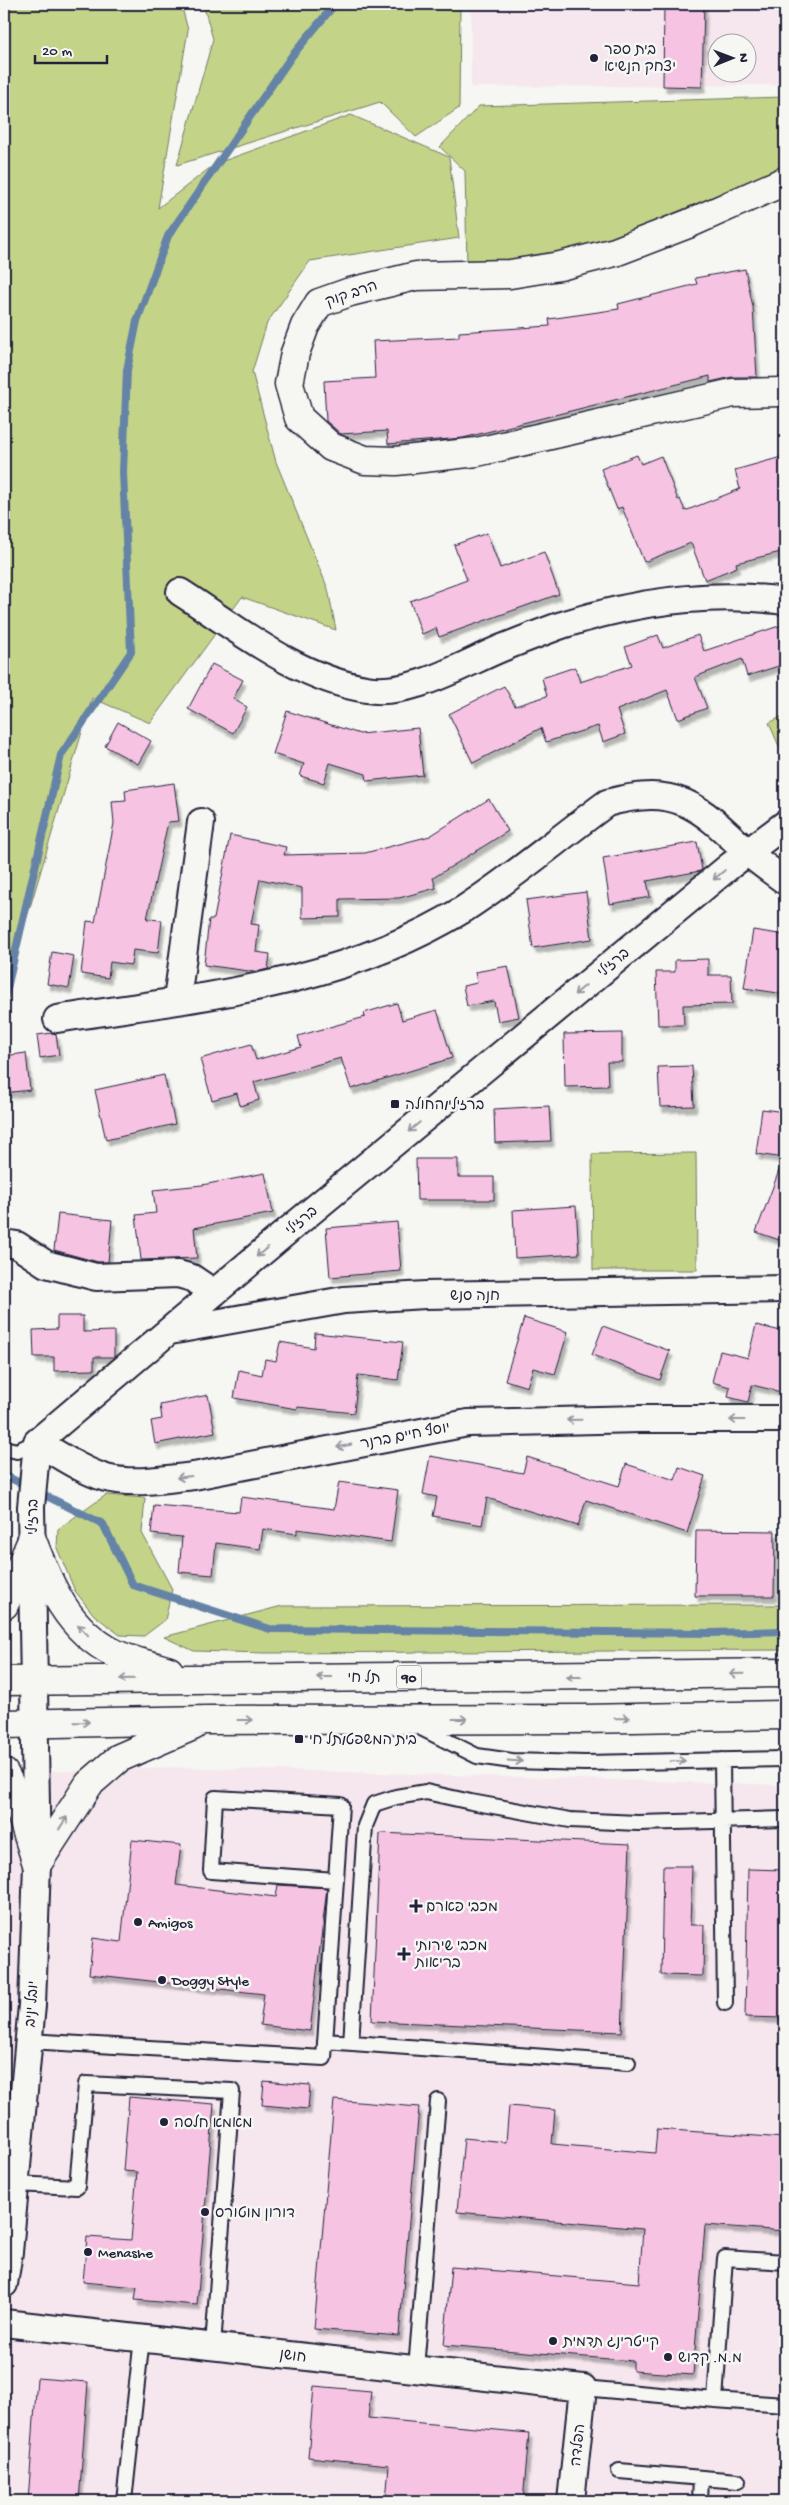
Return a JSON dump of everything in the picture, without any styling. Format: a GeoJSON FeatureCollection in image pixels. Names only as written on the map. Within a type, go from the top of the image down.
{"type":"FeatureCollection","features":[{"type":"Feature","properties":{"kind":"main road","name":"הרב קוק"},"geometry":{"type":"LineString","coordinates":[[785,181],[688,224],[615,252],[560,266],[510,274],[416,276],[350,292],[319,303],[305,326],[295,353],[289,384],[299,418],[331,447],[365,460],[396,461],[486,450],[733,393],[785,392]]}},
{"type":"Feature","properties":{"kind":"main road"},"geometry":{"type":"LineString","coordinates":[[4,1605],[32,1540]]}},
{"type":"Feature","properties":{"kind":"main road"},"geometry":{"type":"LineString","coordinates":[[32,1540],[51,1589],[68,1614],[90,1637],[114,1653],[190,1678]]}},
{"type":"Feature","properties":{"kind":"main road","name":"תל חי"},"geometry":{"type":"LineString","coordinates":[[33,1681],[190,1678],[584,1677],[785,1673]]}},
{"type":"Feature","properties":{"kind":"main road","name":"90"},"geometry":{"type":"LineString","coordinates":[[4,1681],[33,1681]]}},
{"type":"Feature","properties":{"kind":"main road"},"geometry":{"type":"LineString","coordinates":[[4,1724],[208,1720],[785,1715]]}},
{"type":"Feature","properties":{"kind":"main road"},"geometry":{"type":"LineString","coordinates":[[37,1864],[89,1784],[119,1758],[208,1720]]}},
{"type":"Feature","properties":{"kind":"main road"},"geometry":{"type":"LineString","coordinates":[[4,1774],[15,1794],[37,1864]]}},
{"type":"Feature","properties":{"kind":"street"},"geometry":{"type":"LineString","coordinates":[[180,592],[298,668],[335,682],[368,690],[404,688],[562,626],[620,608],[692,598],[757,597],[785,601]]}},
{"type":"Feature","properties":{"kind":"street"},"geometry":{"type":"LineString","coordinates":[[57,1019],[228,993],[298,979],[358,960],[463,909],[607,804],[635,796],[660,795],[690,803],[718,823],[748,852],[785,881]]}},
{"type":"Feature","properties":{"kind":"street"},"geometry":{"type":"LineString","coordinates":[[177,1000],[201,822]]}},
{"type":"Feature","properties":{"kind":"street","name":"ברזילי"},"geometry":{"type":"LineString","coordinates":[[33,1723],[31,1507],[37,1442],[214,1293],[748,852],[785,824]]}},
{"type":"Feature","properties":{"kind":"street"},"geometry":{"type":"LineString","coordinates":[[4,1243],[17,1245],[46,1264],[96,1277],[178,1274],[192,1278],[214,1293]]}},
{"type":"Feature","properties":{"kind":"street","name":"חנה סנש"},"geometry":{"type":"LineString","coordinates":[[167,1332],[344,1300],[425,1295],[785,1289]]}},
{"type":"Feature","properties":{"kind":"street","name":"יוסף חיים ברנר"},"geometry":{"type":"LineString","coordinates":[[37,1442],[71,1462],[106,1478],[149,1481],[194,1476],[468,1423],[641,1419],[785,1419]]}},
{"type":"Feature","properties":{"kind":"street","name":"יובל יניב"},"geometry":{"type":"LineString","coordinates":[[4,2284],[9,2252],[32,2005],[37,1864],[33,1723]]}},
{"type":"Feature","properties":{"kind":"street","name":"חושן"},"geometry":{"type":"LineString","coordinates":[[4,2322],[583,2388]]}},
{"type":"Feature","properties":{"kind":"street","name":"הפלדה"},"geometry":{"type":"LineString","coordinates":[[571,2501],[583,2388]]}},
{"type":"Feature","properties":{"kind":"lane"},"geometry":{"type":"LineString","coordinates":[[4,1448],[17,1451],[37,1442]]}},
{"type":"Feature","properties":{"kind":"lane"},"geometry":{"type":"LineString","coordinates":[[406,1719],[448,1743],[477,1756],[512,1761],[585,1763],[785,1759]]}},
{"type":"Feature","properties":{"kind":"lane"},"geometry":{"type":"LineString","coordinates":[[722,1760],[725,1821],[725,2003]]}},
{"type":"Feature","properties":{"kind":"lane"},"geometry":{"type":"LineString","coordinates":[[351,2043],[365,1826],[374,1804],[396,1797],[426,1792],[570,1820],[638,1823],[785,1820]]}},
{"type":"Feature","properties":{"kind":"lane"},"geometry":{"type":"LineString","coordinates":[[28,2041],[324,2058],[325,2041],[336,1880],[341,1805],[215,1798],[211,1871],[336,1880]]}},
{"type":"Feature","properties":{"kind":"lane"},"geometry":{"type":"LineString","coordinates":[[325,2041],[628,2063]]}},
{"type":"Feature","properties":{"kind":"lane"},"geometry":{"type":"LineString","coordinates":[[15,2184],[77,2187],[86,2084],[232,2092],[213,2346]]}},
{"type":"Feature","properties":{"kind":"lane"},"geometry":{"type":"LineString","coordinates":[[416,2369],[438,2101]]}},
{"type":"Feature","properties":{"kind":"lane"},"geometry":{"type":"LineString","coordinates":[[715,2400],[725,2258],[785,2262]]}},
{"type":"Feature","properties":{"kind":"lane"},"geometry":{"type":"LineString","coordinates":[[124,2501],[142,2338]]}},
{"type":"Feature","properties":{"kind":"lane"},"geometry":{"type":"LineString","coordinates":[[583,2388],[785,2405]]}},
{"type":"Feature","properties":{"kind":"lane"},"geometry":{"type":"LineString","coordinates":[[619,2472],[738,2481]]}},
{"type":"Feature","properties":{"kind":"lane"},"geometry":{"type":"LineString","coordinates":[[700,2501],[701,2478]]}},
{"type":"Feature","properties":{"kind":"shaded area","name":"בית ספר יצחק הנשיא"},"geometry":{"type":"Polygon","coordinates":[[[471,4],[785,4],[785,85],[471,87],[471,4]]]}},
{"type":"Feature","properties":{"kind":"shaded area"},"geometry":{"type":"Polygon","coordinates":[[[172,1767],[785,1785],[785,2501],[4,2501],[4,1773],[172,1767]]]}},
{"type":"Feature","properties":{"kind":"green space"},"geometry":{"type":"Polygon","coordinates":[[[4,4],[181,4],[188,30],[158,208],[215,164],[351,115],[449,157],[459,238],[310,261],[267,323],[252,372],[276,462],[328,589],[336,630],[242,597],[150,723],[92,698],[4,995],[4,4]]]}},
{"type":"Feature","properties":{"kind":"green space"},"geometry":{"type":"Polygon","coordinates":[[[203,4],[460,4],[459,108],[416,137],[380,102],[177,165],[213,39],[203,4]]]}},
{"type":"Feature","properties":{"kind":"green space"},"geometry":{"type":"Polygon","coordinates":[[[785,97],[785,167],[657,220],[583,256],[467,263],[465,171],[440,147],[479,106],[785,97]]]}},
{"type":"Feature","properties":{"kind":"green space"},"geometry":{"type":"Polygon","coordinates":[[[785,715],[785,760],[769,723],[785,715]]]}},
{"type":"Feature","properties":{"kind":"green space"},"geometry":{"type":"Polygon","coordinates":[[[696,1153],[697,1270],[593,1270],[592,1154],[696,1153]]]}},
{"type":"Feature","properties":{"kind":"green space"},"geometry":{"type":"Polygon","coordinates":[[[106,1495],[145,1498],[142,1533],[172,1589],[165,1620],[144,1636],[120,1635],[94,1615],[75,1591],[57,1548],[58,1529],[106,1495]]]}},
{"type":"Feature","properties":{"kind":"green space"},"geometry":{"type":"Polygon","coordinates":[[[785,1605],[785,1650],[265,1653],[194,1651],[164,1637],[282,1606],[785,1605]]]}},
{"type":"Feature","properties":{"kind":"building"},"geometry":{"type":"Polygon","coordinates":[[[664,4],[704,4],[702,87],[663,86],[664,4]]]}},
{"type":"Feature","properties":{"kind":"building"},"geometry":{"type":"Polygon","coordinates":[[[745,269],[753,307],[757,377],[732,377],[710,382],[710,376],[463,438],[388,444],[387,431],[341,434],[326,421],[324,381],[375,378],[373,341],[459,337],[459,332],[550,326],[549,319],[619,309],[618,304],[697,284],[695,278],[745,269]]]}},
{"type":"Feature","properties":{"kind":"building"},"geometry":{"type":"Polygon","coordinates":[[[637,455],[641,464],[661,456],[678,500],[680,499],[685,511],[740,489],[735,470],[785,456],[785,551],[736,563],[737,567],[705,580],[691,543],[644,562],[622,507],[617,509],[601,469],[637,455]]]}},
{"type":"Feature","properties":{"kind":"building"},"geometry":{"type":"Polygon","coordinates":[[[487,533],[500,568],[544,552],[559,594],[439,637],[436,628],[422,634],[410,601],[467,580],[454,545],[487,533]]]}},
{"type":"Feature","properties":{"kind":"building"},"geometry":{"type":"Polygon","coordinates":[[[785,624],[785,664],[747,676],[742,659],[695,677],[707,708],[678,719],[667,690],[617,710],[625,734],[603,742],[598,726],[546,742],[541,728],[473,763],[449,714],[504,686],[515,706],[547,696],[542,678],[575,667],[580,682],[632,665],[625,647],[658,635],[663,648],[698,635],[704,651],[785,624]]]}},
{"type":"Feature","properties":{"kind":"building"},"geometry":{"type":"Polygon","coordinates":[[[212,664],[243,680],[233,699],[247,707],[233,733],[188,709],[212,664]]]}},
{"type":"Feature","properties":{"kind":"building"},"geometry":{"type":"Polygon","coordinates":[[[287,711],[360,734],[418,728],[423,775],[367,781],[366,774],[330,763],[324,783],[300,776],[304,764],[273,754],[287,711]]]}},
{"type":"Feature","properties":{"kind":"building"},"geometry":{"type":"Polygon","coordinates":[[[118,722],[151,741],[138,764],[105,746],[118,722]]]}},
{"type":"Feature","properties":{"kind":"building"},"geometry":{"type":"Polygon","coordinates":[[[174,783],[179,821],[168,822],[147,919],[162,920],[158,953],[133,950],[131,965],[110,962],[108,978],[81,974],[87,921],[95,922],[114,823],[112,802],[126,801],[125,790],[174,783]]]}},
{"type":"Feature","properties":{"kind":"building"},"geometry":{"type":"Polygon","coordinates":[[[489,799],[508,831],[433,878],[436,888],[399,898],[340,899],[340,917],[302,918],[302,888],[260,879],[251,924],[259,925],[256,952],[270,954],[268,969],[256,972],[204,965],[209,919],[214,919],[230,835],[286,847],[284,855],[365,853],[430,836],[489,799]]]}},
{"type":"Feature","properties":{"kind":"building"},"geometry":{"type":"Polygon","coordinates":[[[697,842],[702,870],[647,881],[650,897],[610,904],[603,858],[697,842]]]}},
{"type":"Feature","properties":{"kind":"building"},"geometry":{"type":"Polygon","coordinates":[[[586,892],[592,939],[533,948],[526,900],[586,892]]]}},
{"type":"Feature","properties":{"kind":"building"},"geometry":{"type":"Polygon","coordinates":[[[753,930],[785,935],[785,994],[744,988],[753,930]]]}},
{"type":"Feature","properties":{"kind":"building"},"geometry":{"type":"Polygon","coordinates":[[[52,952],[74,956],[69,988],[47,984],[52,952]]]}},
{"type":"Feature","properties":{"kind":"building"},"geometry":{"type":"Polygon","coordinates":[[[708,959],[708,975],[731,975],[732,1004],[683,1005],[684,1025],[658,1025],[656,972],[675,972],[675,960],[708,959]]]}},
{"type":"Feature","properties":{"kind":"building"},"geometry":{"type":"Polygon","coordinates":[[[508,966],[519,1017],[498,1021],[494,1001],[467,1006],[463,986],[477,983],[475,972],[508,966]]]}},
{"type":"Feature","properties":{"kind":"building"},"geometry":{"type":"Polygon","coordinates":[[[397,1003],[402,1020],[437,1010],[452,1058],[351,1089],[341,1058],[254,1082],[259,1100],[240,1106],[237,1093],[212,1100],[200,1059],[251,1044],[256,1060],[301,1047],[298,1036],[365,1017],[364,1013],[397,1003]]]}},
{"type":"Feature","properties":{"kind":"building"},"geometry":{"type":"Polygon","coordinates":[[[622,1033],[622,1062],[607,1062],[608,1086],[565,1087],[564,1034],[622,1033]]]}},
{"type":"Feature","properties":{"kind":"building"},"geometry":{"type":"Polygon","coordinates":[[[56,1034],[59,1055],[40,1058],[37,1035],[56,1034]]]}},
{"type":"Feature","properties":{"kind":"building"},"geometry":{"type":"Polygon","coordinates":[[[26,1053],[30,1090],[4,1093],[4,1056],[26,1053]]]}},
{"type":"Feature","properties":{"kind":"building"},"geometry":{"type":"Polygon","coordinates":[[[692,1066],[694,1106],[660,1107],[658,1067],[692,1066]]]}},
{"type":"Feature","properties":{"kind":"building"},"geometry":{"type":"Polygon","coordinates":[[[164,1075],[175,1124],[106,1140],[95,1090],[164,1075]]]}},
{"type":"Feature","properties":{"kind":"building"},"geometry":{"type":"Polygon","coordinates":[[[549,1106],[551,1141],[495,1143],[494,1109],[549,1106]]]}},
{"type":"Feature","properties":{"kind":"building"},"geometry":{"type":"Polygon","coordinates":[[[762,1109],[785,1112],[785,1158],[756,1154],[762,1109]]]}},
{"type":"Feature","properties":{"kind":"building"},"geometry":{"type":"Polygon","coordinates":[[[416,1159],[458,1159],[458,1177],[494,1177],[494,1200],[417,1200],[416,1159]]]}},
{"type":"Feature","properties":{"kind":"building"},"geometry":{"type":"Polygon","coordinates":[[[783,1160],[785,1160],[785,1242],[756,1232],[783,1160]]]}},
{"type":"Feature","properties":{"kind":"building"},"geometry":{"type":"Polygon","coordinates":[[[265,1173],[273,1213],[194,1228],[197,1258],[141,1260],[136,1215],[156,1213],[153,1190],[202,1185],[265,1173]]]}},
{"type":"Feature","properties":{"kind":"building"},"geometry":{"type":"Polygon","coordinates":[[[576,1206],[579,1254],[515,1258],[513,1210],[576,1206]]]}},
{"type":"Feature","properties":{"kind":"building"},"geometry":{"type":"Polygon","coordinates":[[[58,1214],[112,1220],[108,1262],[98,1262],[54,1250],[58,1214]]]}},
{"type":"Feature","properties":{"kind":"building"},"geometry":{"type":"Polygon","coordinates":[[[397,1222],[401,1271],[330,1277],[326,1228],[397,1222]]]}},
{"type":"Feature","properties":{"kind":"building"},"geometry":{"type":"Polygon","coordinates":[[[57,1316],[83,1316],[83,1332],[114,1331],[114,1357],[94,1357],[94,1370],[54,1371],[54,1357],[34,1357],[33,1330],[57,1329],[57,1316]]]}},
{"type":"Feature","properties":{"kind":"building"},"geometry":{"type":"Polygon","coordinates":[[[524,1318],[568,1332],[555,1374],[533,1368],[527,1387],[505,1380],[524,1318]]]}},
{"type":"Feature","properties":{"kind":"building"},"geometry":{"type":"Polygon","coordinates":[[[756,1325],[785,1332],[785,1393],[752,1385],[748,1402],[728,1397],[730,1387],[712,1382],[720,1351],[748,1358],[756,1325]]]}},
{"type":"Feature","properties":{"kind":"building"},"geometry":{"type":"Polygon","coordinates":[[[603,1326],[670,1351],[660,1380],[592,1355],[603,1326]]]}},
{"type":"Feature","properties":{"kind":"building"},"geometry":{"type":"Polygon","coordinates":[[[315,1333],[403,1342],[398,1380],[358,1375],[354,1413],[298,1407],[297,1409],[234,1398],[239,1370],[262,1375],[265,1359],[276,1361],[280,1342],[314,1348],[315,1333]]]}},
{"type":"Feature","properties":{"kind":"building"},"geometry":{"type":"Polygon","coordinates":[[[208,1395],[215,1432],[155,1444],[151,1421],[162,1419],[160,1405],[208,1395]]]}},
{"type":"Feature","properties":{"kind":"building"},"geometry":{"type":"Polygon","coordinates":[[[430,1456],[523,1473],[527,1457],[619,1486],[626,1464],[675,1480],[679,1467],[705,1476],[687,1533],[586,1500],[578,1526],[487,1498],[482,1525],[433,1516],[437,1497],[423,1494],[430,1456]]]}},
{"type":"Feature","properties":{"kind":"building"},"geometry":{"type":"Polygon","coordinates":[[[339,1482],[398,1490],[391,1542],[297,1529],[297,1534],[263,1529],[260,1549],[216,1543],[213,1575],[179,1572],[182,1537],[151,1534],[154,1505],[239,1512],[241,1497],[334,1509],[339,1482]]]}},
{"type":"Feature","properties":{"kind":"building"},"geometry":{"type":"Polygon","coordinates":[[[696,1530],[775,1531],[774,1596],[695,1596],[696,1530]]]}},
{"type":"Feature","properties":{"kind":"building"},"geometry":{"type":"Polygon","coordinates":[[[380,1833],[630,1844],[622,2032],[372,2021],[380,1833]]]}},
{"type":"Feature","properties":{"kind":"building"},"geometry":{"type":"Polygon","coordinates":[[[132,1840],[181,1845],[176,1885],[276,1897],[278,1885],[327,1888],[310,2031],[260,2025],[264,1994],[89,1974],[93,1938],[121,1942],[132,1840]]]}},
{"type":"Feature","properties":{"kind":"building"},"geometry":{"type":"Polygon","coordinates":[[[663,1866],[692,1866],[690,1925],[704,1925],[703,1976],[661,1975],[663,1866]]]}},
{"type":"Feature","properties":{"kind":"building"},"geometry":{"type":"Polygon","coordinates":[[[748,1869],[785,1870],[785,2018],[745,2017],[748,1869]]]}},
{"type":"Feature","properties":{"kind":"building"},"geometry":{"type":"Polygon","coordinates":[[[264,2081],[310,2085],[308,2109],[262,2105],[264,2081]]]}},
{"type":"Feature","properties":{"kind":"building"},"geometry":{"type":"Polygon","coordinates":[[[129,2097],[214,2104],[197,2305],[135,2300],[137,2287],[83,2282],[87,2237],[131,2240],[137,2172],[123,2171],[129,2097]]]}},
{"type":"Feature","properties":{"kind":"building"},"geometry":{"type":"Polygon","coordinates":[[[334,2100],[419,2107],[399,2336],[314,2329],[334,2100]]]}},
{"type":"Feature","properties":{"kind":"building"},"geometry":{"type":"Polygon","coordinates":[[[509,2106],[555,2110],[552,2144],[655,2153],[657,2129],[785,2138],[785,2231],[705,2225],[693,2375],[633,2371],[633,2361],[444,2345],[451,2267],[639,2283],[643,2229],[457,2212],[464,2138],[506,2142],[509,2106]]]}},
{"type":"Feature","properties":{"kind":"building"},"geometry":{"type":"Polygon","coordinates":[[[37,2378],[88,2382],[79,2501],[28,2501],[37,2378]]]}},
{"type":"Feature","properties":{"kind":"building"},"geometry":{"type":"Polygon","coordinates":[[[314,2386],[371,2391],[368,2418],[529,2433],[523,2501],[386,2501],[389,2465],[308,2457],[314,2386]]]}},
{"type":"Feature","properties":{"kind":"waterway"},"geometry":{"type":"LineString","coordinates":[[4,1001],[61,755],[131,652],[123,472],[127,370],[137,321],[168,236],[291,57],[335,4]]}},
{"type":"Feature","properties":{"kind":"waterway"},"geometry":{"type":"LineString","coordinates":[[4,1475],[103,1524],[133,1585],[270,1629],[710,1633],[785,1631]]}},
{"type":"Feature","properties":{"kind":"place","name":"בית ספר יצחק הנשיא"},"geometry":{"type":"Point","coordinates":[594,58]}},
{"type":"Feature","properties":{"kind":"place","name":"ברזילי/החולה"},"geometry":{"type":"Point","coordinates":[395,1104]}},
{"type":"Feature","properties":{"kind":"place","name":"בית המשפט/תל חי"},"geometry":{"type":"Point","coordinates":[299,1739]}},
{"type":"Feature","properties":{"kind":"place","name":"מכבי פארם"},"geometry":{"type":"Point","coordinates":[416,1906]}},
{"type":"Feature","properties":{"kind":"place","name":"Amigos"},"geometry":{"type":"Point","coordinates":[138,1922]}},
{"type":"Feature","properties":{"kind":"place","name":"מכבי שירותי בריאות"},"geometry":{"type":"Point","coordinates":[404,1954]}},
{"type":"Feature","properties":{"kind":"place","name":"Doggy Style"},"geometry":{"type":"Point","coordinates":[162,1980]}},
{"type":"Feature","properties":{"kind":"place","name":"מאמא חלסה"},"geometry":{"type":"Point","coordinates":[164,2122]}},
{"type":"Feature","properties":{"kind":"place","name":"דורון מוטורס"},"geometry":{"type":"Point","coordinates":[205,2212]}},
{"type":"Feature","properties":{"kind":"place","name":"Menashe"},"geometry":{"type":"Point","coordinates":[88,2252]}},
{"type":"Feature","properties":{"kind":"place","name":"קייטרינג תדמית"},"geometry":{"type":"Point","coordinates":[553,2341]}},
{"type":"Feature","properties":{"kind":"place","name":"מ.מ. קדוש"},"geometry":{"type":"Point","coordinates":[668,2357]}}]}
